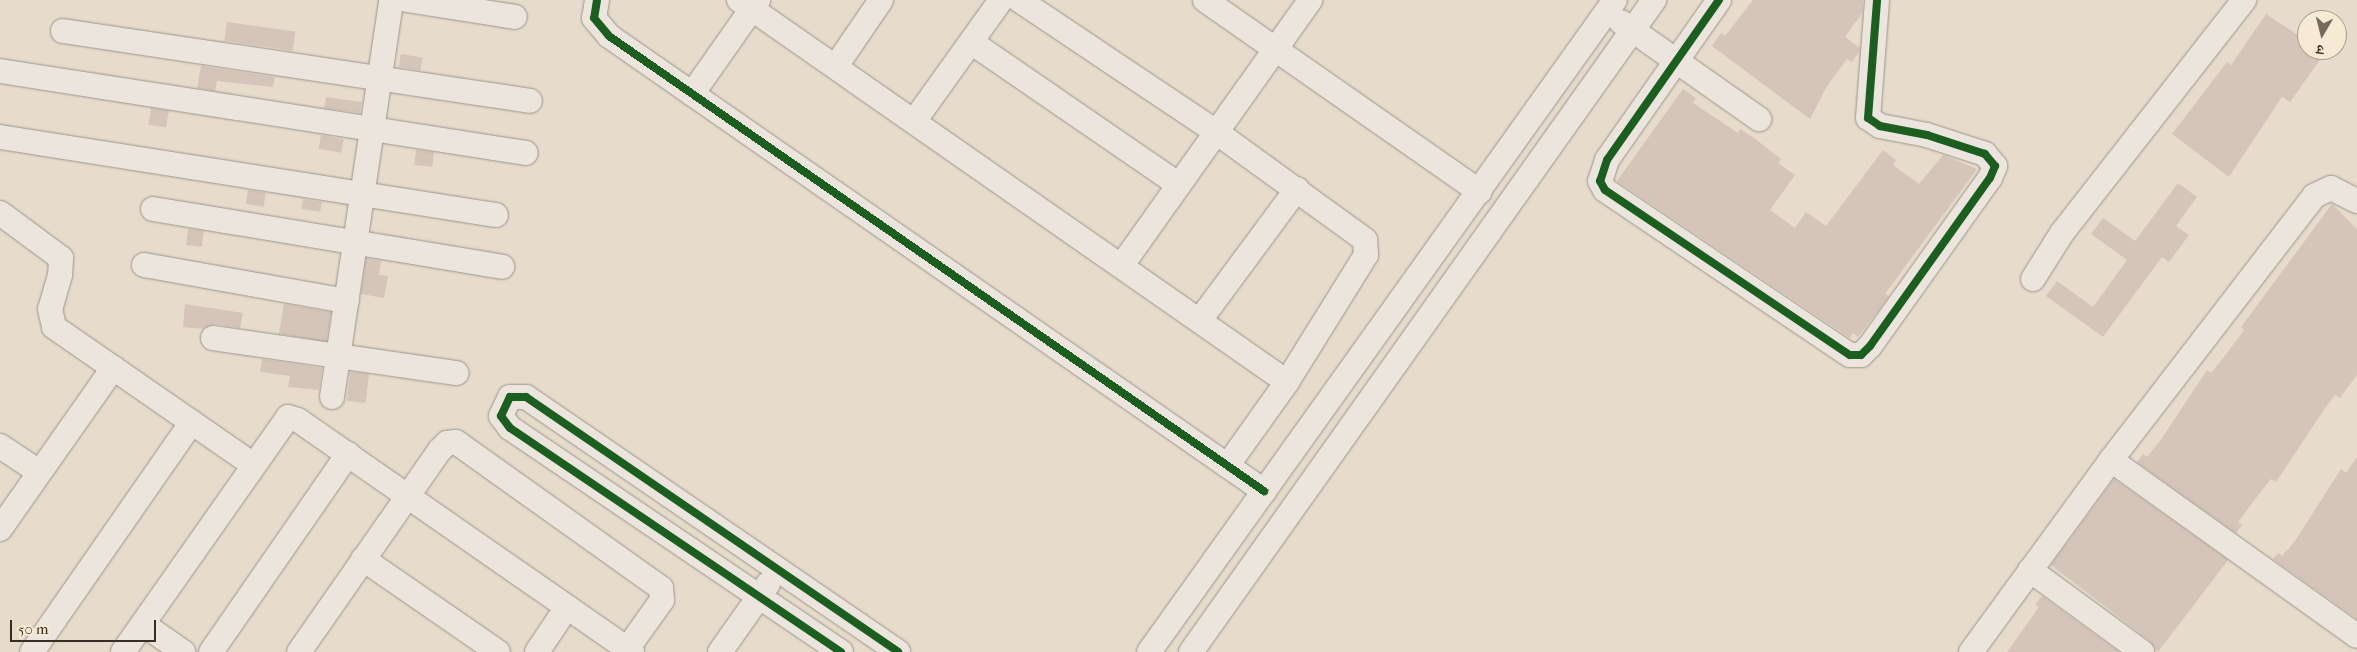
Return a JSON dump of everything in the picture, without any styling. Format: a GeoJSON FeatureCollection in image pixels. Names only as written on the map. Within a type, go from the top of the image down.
{"type":"FeatureCollection","features":[{"type":"Feature","properties":{"kind":"street"},"geometry":{"type":"LineString","coordinates":[[332,397],[391,0]]}},
{"type":"Feature","properties":{"kind":"street"},"geometry":{"type":"LineString","coordinates":[[407,0],[514,17]]}},
{"type":"Feature","properties":{"kind":"street"},"geometry":{"type":"LineString","coordinates":[[596,0],[594,18],[600,28],[692,94],[1264,491]]}},
{"type":"Feature","properties":{"kind":"street"},"geometry":{"type":"LineString","coordinates":[[836,66],[881,0]]}},
{"type":"Feature","properties":{"kind":"street"},"geometry":{"type":"LineString","coordinates":[[915,120],[1001,0]]}},
{"type":"Feature","properties":{"kind":"street"},"geometry":{"type":"LineString","coordinates":[[1019,0],[1298,189],[1357,232],[1367,247],[1366,255],[1287,382],[1227,466]]}},
{"type":"Feature","properties":{"kind":"street"},"geometry":{"type":"LineString","coordinates":[[1122,265],[1310,0]]}},
{"type":"Feature","properties":{"kind":"street"},"geometry":{"type":"LineString","coordinates":[[1191,652],[1654,0]]}},
{"type":"Feature","properties":{"kind":"street"},"geometry":{"type":"LineString","coordinates":[[1718,0],[1678,62],[1607,160],[1600,180],[1605,190],[1836,348],[1850,355],[1861,355],[1990,178],[1994,166],[1985,154],[1927,135],[1880,126],[1868,118],[1877,0]]}},
{"type":"Feature","properties":{"kind":"street"},"geometry":{"type":"LineString","coordinates":[[2033,279],[2062,233],[2244,0]]}},
{"type":"Feature","properties":{"kind":"street"},"geometry":{"type":"LineString","coordinates":[[1213,2],[1276,49],[1480,192]]}},
{"type":"Feature","properties":{"kind":"street"},"geometry":{"type":"LineString","coordinates":[[692,94],[750,3],[836,66],[1287,382]]}},
{"type":"Feature","properties":{"kind":"street"},"geometry":{"type":"LineString","coordinates":[[1149,652],[1480,192],[1611,6],[1633,31],[1758,118]]}},
{"type":"Feature","properties":{"kind":"street"},"geometry":{"type":"LineString","coordinates":[[63,30],[530,101]]}},
{"type":"Feature","properties":{"kind":"street"},"geometry":{"type":"LineString","coordinates":[[971,42],[1179,185]]}},
{"type":"Feature","properties":{"kind":"street"},"geometry":{"type":"LineString","coordinates":[[0,71],[372,132],[526,153]]}},
{"type":"Feature","properties":{"kind":"street"},"geometry":{"type":"LineString","coordinates":[[0,137],[496,214]]}},
{"type":"Feature","properties":{"kind":"street"},"geometry":{"type":"LineString","coordinates":[[1971,652],[2111,460],[2314,196],[2331,188],[2357,201]]}},
{"type":"Feature","properties":{"kind":"street"},"geometry":{"type":"LineString","coordinates":[[1200,320],[1298,189]]}},
{"type":"Feature","properties":{"kind":"street"},"geometry":{"type":"LineString","coordinates":[[153,209],[502,267]]}},
{"type":"Feature","properties":{"kind":"street"},"geometry":{"type":"LineString","coordinates":[[0,213],[61,258],[60,276],[50,309],[54,327],[252,464]]}},
{"type":"Feature","properties":{"kind":"street"},"geometry":{"type":"LineString","coordinates":[[144,265],[347,301]]}},
{"type":"Feature","properties":{"kind":"street"},"geometry":{"type":"LineString","coordinates":[[213,338],[457,373]]}},
{"type":"Feature","properties":{"kind":"street"},"geometry":{"type":"LineString","coordinates":[[0,529],[112,368]]}},
{"type":"Feature","properties":{"kind":"street"},"geometry":{"type":"LineString","coordinates":[[841,652],[510,428],[501,416],[510,397],[526,397],[779,568],[898,652]]}},
{"type":"Feature","properties":{"kind":"street"},"geometry":{"type":"LineString","coordinates":[[124,652],[252,464],[288,417],[298,420],[348,454],[408,496],[568,607],[628,651],[662,600],[661,588],[464,445],[448,443],[444,446],[408,496],[363,559],[305,650]]}},
{"type":"Feature","properties":{"kind":"street"},"geometry":{"type":"LineString","coordinates":[[32,652],[192,422]]}},
{"type":"Feature","properties":{"kind":"street"},"geometry":{"type":"LineString","coordinates":[[0,446],[39,472]]}},
{"type":"Feature","properties":{"kind":"street"},"geometry":{"type":"LineString","coordinates":[[211,652],[348,454]]}},
{"type":"Feature","properties":{"kind":"street"},"geometry":{"type":"LineString","coordinates":[[2111,460],[2357,636]]}},
{"type":"Feature","properties":{"kind":"street"},"geometry":{"type":"LineString","coordinates":[[363,559],[498,652]]}},
{"type":"Feature","properties":{"kind":"street"},"geometry":{"type":"LineString","coordinates":[[720,652],[779,568]]}},
{"type":"Feature","properties":{"kind":"street"},"geometry":{"type":"LineString","coordinates":[[2030,570],[2142,652]]}},
{"type":"Feature","properties":{"kind":"street"},"geometry":{"type":"LineString","coordinates":[[537,652],[568,607]]}},
{"type":"Feature","properties":{"kind":"street"},"geometry":{"type":"LineString","coordinates":[[143,624],[183,652]]}},
{"type":"Feature","properties":{"kind":"building"},"geometry":{"type":"Polygon","coordinates":[[[1753,0],[1863,0],[1862,13],[1845,37],[1860,48],[1859,52],[1852,62],[1847,59],[1827,86],[1810,119],[1712,46],[1721,33],[1725,36],[1753,0]]]}},
{"type":"Feature","properties":{"kind":"building"},"geometry":{"type":"Polygon","coordinates":[[[2266,14],[2297,34],[2297,60],[2320,60],[2290,102],[2282,97],[2229,177],[2172,134],[2227,62],[2231,65],[2266,14]]]}},
{"type":"Feature","properties":{"kind":"building"},"geometry":{"type":"Polygon","coordinates":[[[227,22],[295,32],[293,50],[224,41],[227,22]]]}},
{"type":"Feature","properties":{"kind":"building"},"geometry":{"type":"Polygon","coordinates":[[[401,54],[423,58],[420,71],[399,67],[401,54]]]}},
{"type":"Feature","properties":{"kind":"building"},"geometry":{"type":"Polygon","coordinates":[[[201,66],[275,77],[273,87],[217,81],[215,91],[197,88],[201,66]]]}},
{"type":"Feature","properties":{"kind":"building"},"geometry":{"type":"Polygon","coordinates":[[[1683,89],[1696,98],[1693,103],[1738,133],[1740,129],[1754,138],[1781,159],[1778,163],[1795,175],[1770,210],[1795,228],[1806,212],[1826,226],[1883,150],[1896,160],[1893,165],[1919,184],[1943,155],[1977,169],[1885,294],[1889,296],[1879,310],[1858,337],[1853,333],[1850,338],[1617,181],[1683,89]]]}},
{"type":"Feature","properties":{"kind":"building"},"geometry":{"type":"Polygon","coordinates":[[[326,97],[362,102],[360,113],[324,108],[326,97]]]}},
{"type":"Feature","properties":{"kind":"building"},"geometry":{"type":"Polygon","coordinates":[[[151,108],[169,111],[166,128],[148,125],[151,108]]]}},
{"type":"Feature","properties":{"kind":"building"},"geometry":{"type":"Polygon","coordinates":[[[321,135],[344,139],[341,153],[319,149],[321,135]]]}},
{"type":"Feature","properties":{"kind":"building"},"geometry":{"type":"Polygon","coordinates":[[[416,150],[434,152],[432,167],[414,165],[416,150]]]}},
{"type":"Feature","properties":{"kind":"building"},"geometry":{"type":"Polygon","coordinates":[[[2178,183],[2197,197],[2176,226],[2189,235],[2169,262],[2162,257],[2103,337],[2046,296],[2057,281],[2093,307],[2127,260],[2091,234],[2103,218],[2135,241],[2178,183]]]}},
{"type":"Feature","properties":{"kind":"building"},"geometry":{"type":"Polygon","coordinates":[[[248,190],[266,193],[264,207],[246,204],[248,190]]]}},
{"type":"Feature","properties":{"kind":"building"},"geometry":{"type":"Polygon","coordinates":[[[303,199],[322,202],[320,212],[301,209],[303,199]]]}},
{"type":"Feature","properties":{"kind":"building"},"geometry":{"type":"Polygon","coordinates":[[[2332,204],[2357,229],[2357,375],[2340,398],[2335,395],[2276,482],[2271,479],[2259,494],[2238,522],[2242,525],[2236,533],[2137,462],[2143,454],[2147,457],[2160,441],[2207,370],[2211,373],[2224,357],[2244,330],[2241,327],[2332,204]]]}},
{"type":"Feature","properties":{"kind":"building"},"geometry":{"type":"Polygon","coordinates":[[[188,229],[204,231],[202,247],[186,245],[188,229]]]}},
{"type":"Feature","properties":{"kind":"building"},"geometry":{"type":"Polygon","coordinates":[[[366,258],[381,261],[379,275],[388,276],[384,298],[361,294],[366,258]]]}},
{"type":"Feature","properties":{"kind":"building"},"geometry":{"type":"Polygon","coordinates":[[[185,304],[243,313],[240,328],[215,324],[203,329],[183,327],[185,304]]]}},
{"type":"Feature","properties":{"kind":"building"},"geometry":{"type":"Polygon","coordinates":[[[284,304],[331,312],[326,342],[279,334],[284,304]]]}},
{"type":"Feature","properties":{"kind":"building"},"geometry":{"type":"Polygon","coordinates":[[[262,359],[322,368],[319,390],[288,387],[290,376],[260,372],[262,359]]]}},
{"type":"Feature","properties":{"kind":"building"},"geometry":{"type":"Polygon","coordinates":[[[350,372],[369,374],[366,403],[347,401],[350,372]]]}},
{"type":"Feature","properties":{"kind":"building"},"geometry":{"type":"Polygon","coordinates":[[[2357,457],[2357,619],[2273,559],[2278,553],[2282,556],[2295,541],[2341,469],[2346,473],[2357,457]]]}},
{"type":"Feature","properties":{"kind":"building"},"geometry":{"type":"Polygon","coordinates":[[[2114,479],[2228,560],[2158,652],[2150,641],[2051,565],[2114,479]]]}},
{"type":"Feature","properties":{"kind":"building"},"geometry":{"type":"Polygon","coordinates":[[[2042,596],[2119,652],[2007,652],[2039,607],[2035,605],[2042,596]]]}},
{"type":"Feature","properties":{"kind":"cycle path"},"geometry":{"type":"LineString","coordinates":[[597,0],[594,18],[609,36],[1264,491]]}},
{"type":"Feature","properties":{"kind":"cycle path"},"geometry":{"type":"LineString","coordinates":[[1719,0],[1607,160],[1600,181],[1605,190],[1850,355],[1861,355],[1870,346],[1990,178],[1995,166],[1985,154],[1927,135],[1880,126],[1868,118],[1877,0]]}},
{"type":"Feature","properties":{"kind":"cycle path"},"geometry":{"type":"LineString","coordinates":[[841,652],[510,428],[501,416],[510,397],[526,397],[898,652]]}}]}
